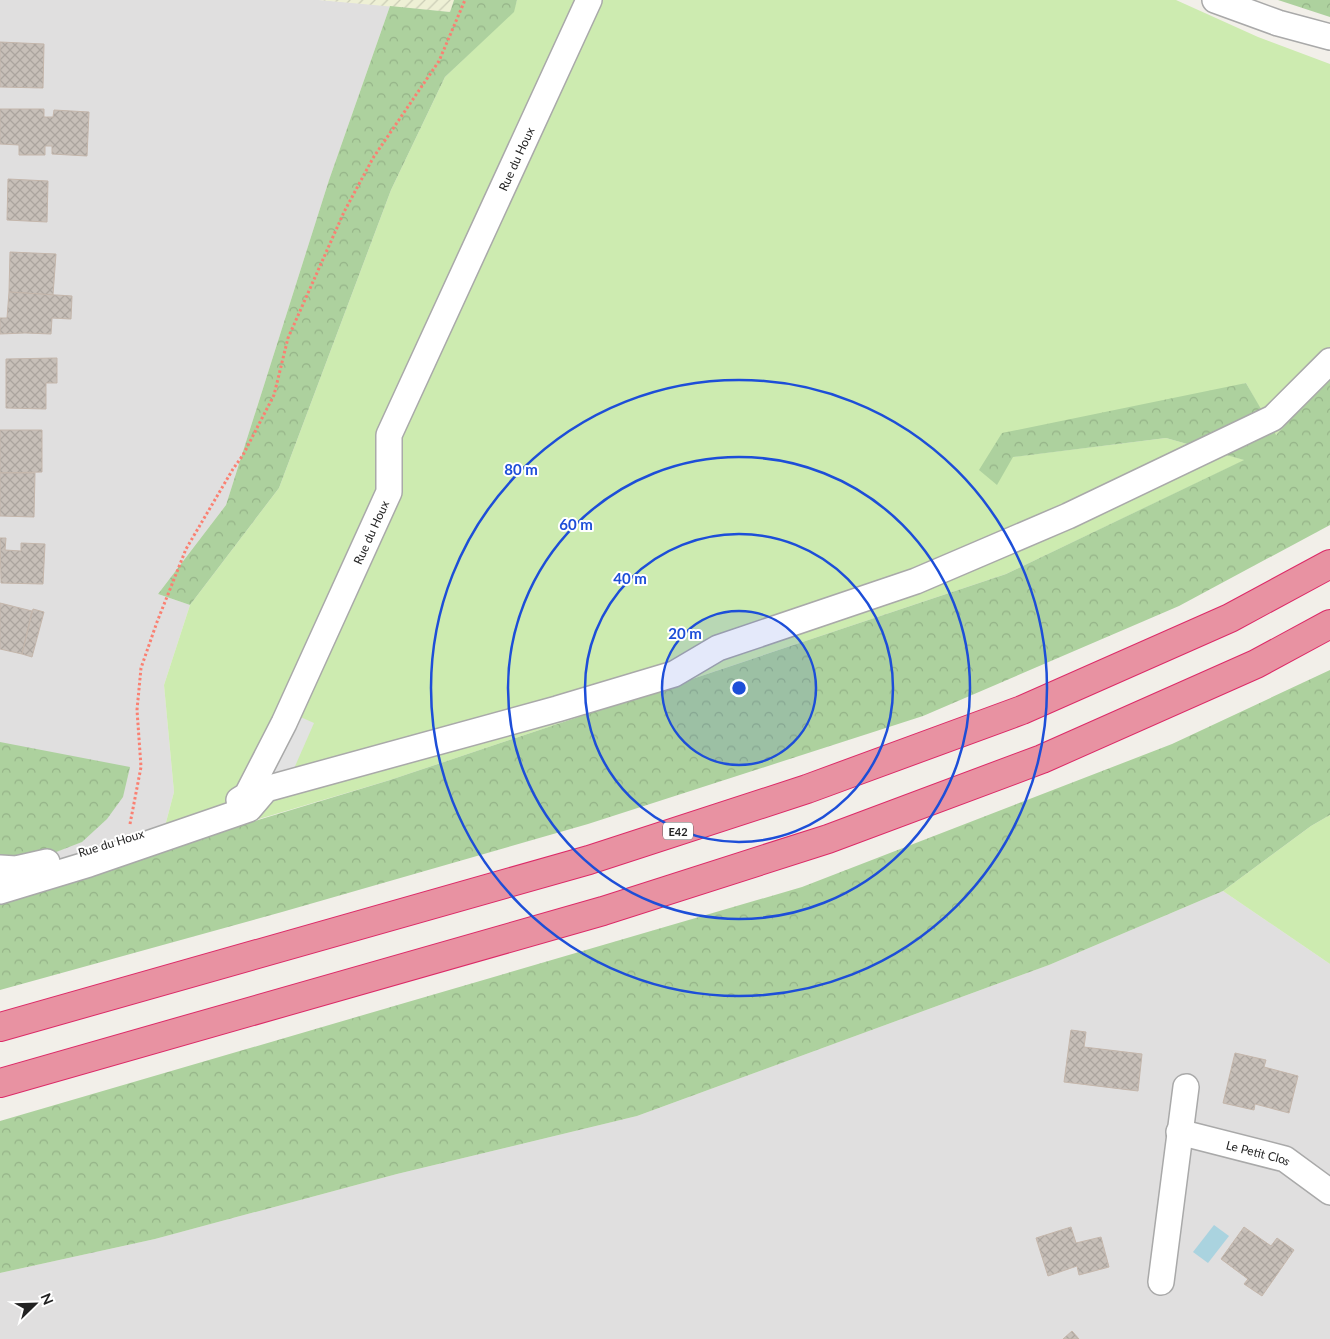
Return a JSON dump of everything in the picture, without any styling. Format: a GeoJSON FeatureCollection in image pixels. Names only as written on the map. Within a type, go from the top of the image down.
{"type":"FeatureCollection","features":[{"type":"Feature","properties":{"kind":"highway","name":"E42"},"geometry":{"type":"LineString","coordinates":[[0,1027],[589,860],[807,789],[1022,710],[1230,618],[1330,564]]}},
{"type":"Feature","properties":{"kind":"highway"},"geometry":{"type":"LineString","coordinates":[[0,1083],[603,912],[828,839],[1042,759],[1256,664],[1330,624]]}},
{"type":"Feature","properties":{"kind":"street","name":"Rue du Houx"},"geometry":{"type":"LineString","coordinates":[[0,868],[16,869],[52,861],[127,839],[229,806],[247,795],[284,723],[389,492],[389,435],[589,0]]}},
{"type":"Feature","properties":{"kind":"street"},"geometry":{"type":"LineString","coordinates":[[1215,0],[1278,23],[1330,37]]}},
{"type":"Feature","properties":{"kind":"street"},"geometry":{"type":"LineString","coordinates":[[0,891],[89,864],[249,809],[266,789],[556,709],[674,674],[718,648],[916,581],[1068,516],[1273,418],[1330,361]]}},
{"type":"Feature","properties":{"kind":"street"},"geometry":{"type":"LineString","coordinates":[[1161,1282],[1186,1087]]}},
{"type":"Feature","properties":{"kind":"street","name":"Le Petit Clos"},"geometry":{"type":"LineString","coordinates":[[1179,1132],[1285,1159],[1330,1192]]}},
{"type":"Feature","properties":{"kind":"path"},"geometry":{"type":"LineString","coordinates":[[127,839],[141,767],[137,710],[141,668],[186,550],[243,455],[274,395],[288,338],[344,212],[373,158],[440,61],[465,0]]}},
{"type":"Feature","properties":{"kind":"shaded area"},"geometry":{"type":"Polygon","coordinates":[[[0,0],[319,0],[390,6],[329,180],[226,505],[158,594],[190,605],[164,685],[174,792],[159,849],[0,898],[0,0]]]}},
{"type":"Feature","properties":{"kind":"shaded area"},"geometry":{"type":"Polygon","coordinates":[[[289,712],[314,723],[289,780],[259,772],[289,712]]]}},
{"type":"Feature","properties":{"kind":"shaded area"},"geometry":{"type":"Polygon","coordinates":[[[1223,891],[1330,964],[1330,1339],[0,1339],[0,1273],[155,1239],[397,1174],[637,1116],[1049,965],[1223,891]]]}},
{"type":"Feature","properties":{"kind":"green space"},"geometry":{"type":"Polygon","coordinates":[[[319,0],[454,0],[450,12],[319,0]]]}},
{"type":"Feature","properties":{"kind":"green space"},"geometry":{"type":"Polygon","coordinates":[[[454,0],[517,0],[514,12],[445,77],[391,190],[279,488],[190,605],[158,594],[226,505],[329,180],[390,6],[450,12],[454,0]]]}},
{"type":"Feature","properties":{"kind":"green space"},"geometry":{"type":"Polygon","coordinates":[[[517,0],[1176,0],[1258,37],[1330,64],[1330,378],[1275,436],[1246,383],[1012,457],[1166,438],[1245,460],[1006,574],[390,780],[159,849],[174,792],[164,685],[190,605],[279,488],[391,190],[445,77],[513,12],[517,0]]]}},
{"type":"Feature","properties":{"kind":"green space"},"geometry":{"type":"Polygon","coordinates":[[[1278,0],[1330,0],[1330,17],[1278,0]]]}},
{"type":"Feature","properties":{"kind":"green space"},"geometry":{"type":"Polygon","coordinates":[[[1330,378],[1330,525],[1179,606],[923,716],[588,824],[282,912],[0,990],[0,898],[390,780],[1006,574],[1244,460],[1166,438],[1013,457],[997,485],[979,470],[1002,433],[1246,383],[1276,435],[1330,378]]]}},
{"type":"Feature","properties":{"kind":"green space"},"geometry":{"type":"Polygon","coordinates":[[[1330,670],[1330,815],[1311,826],[1223,891],[1049,965],[637,1116],[397,1174],[155,1239],[0,1273],[0,1121],[802,887],[1172,744],[1330,670]]]}},
{"type":"Feature","properties":{"kind":"green space"},"geometry":{"type":"Polygon","coordinates":[[[0,742],[130,767],[123,797],[107,819],[82,842],[51,854],[26,857],[0,857],[0,742]]]}},
{"type":"Feature","properties":{"kind":"green space"},"geometry":{"type":"Polygon","coordinates":[[[1330,815],[1330,964],[1223,891],[1311,826],[1330,815]]]}},
{"type":"Feature","properties":{"kind":"water"},"geometry":{"type":"Polygon","coordinates":[[[1214,1225],[1229,1236],[1208,1263],[1193,1252],[1214,1225]]]}},
{"type":"Feature","properties":{"kind":"building"},"geometry":{"type":"Polygon","coordinates":[[[0,42],[44,44],[43,88],[0,87],[0,42]]]}},
{"type":"Feature","properties":{"kind":"building"},"geometry":{"type":"Polygon","coordinates":[[[0,109],[44,109],[44,117],[53,117],[54,110],[89,112],[87,156],[52,154],[52,146],[45,146],[45,155],[19,155],[19,145],[0,144],[0,109]]]}},
{"type":"Feature","properties":{"kind":"building"},"geometry":{"type":"Polygon","coordinates":[[[8,179],[48,181],[47,222],[7,220],[8,179]]]}},
{"type":"Feature","properties":{"kind":"building"},"geometry":{"type":"Polygon","coordinates":[[[10,252],[56,254],[53,295],[9,292],[10,252]]]}},
{"type":"Feature","properties":{"kind":"building"},"geometry":{"type":"Polygon","coordinates":[[[9,292],[72,296],[71,319],[52,318],[51,334],[0,334],[0,318],[7,318],[9,292]]]}},
{"type":"Feature","properties":{"kind":"building"},"geometry":{"type":"Polygon","coordinates":[[[57,358],[57,383],[46,383],[46,409],[6,408],[6,359],[57,358]]]}},
{"type":"Feature","properties":{"kind":"building"},"geometry":{"type":"Polygon","coordinates":[[[0,430],[42,430],[42,472],[0,473],[0,430]]]}},
{"type":"Feature","properties":{"kind":"building"},"geometry":{"type":"Polygon","coordinates":[[[0,473],[35,473],[34,517],[0,516],[0,473]]]}},
{"type":"Feature","properties":{"kind":"building"},"geometry":{"type":"Polygon","coordinates":[[[0,538],[6,538],[5,550],[21,551],[21,543],[45,544],[43,584],[1,583],[0,538]]]}},
{"type":"Feature","properties":{"kind":"building"},"geometry":{"type":"Polygon","coordinates":[[[0,603],[32,611],[22,654],[0,649],[0,603]]]}},
{"type":"Feature","properties":{"kind":"building"},"geometry":{"type":"Polygon","coordinates":[[[33,609],[44,612],[32,657],[22,654],[33,609]]]}},
{"type":"Feature","properties":{"kind":"building"},"geometry":{"type":"Polygon","coordinates":[[[1071,1030],[1086,1032],[1084,1047],[1142,1054],[1138,1091],[1064,1082],[1071,1030]]]}},
{"type":"Feature","properties":{"kind":"building"},"geometry":{"type":"Polygon","coordinates":[[[1235,1053],[1266,1060],[1264,1067],[1298,1076],[1289,1113],[1255,1104],[1254,1110],[1223,1103],[1235,1053]]]}},
{"type":"Feature","properties":{"kind":"building"},"geometry":{"type":"Polygon","coordinates":[[[1071,1227],[1076,1243],[1101,1237],[1109,1267],[1079,1275],[1077,1266],[1048,1276],[1036,1238],[1071,1227]]]}},
{"type":"Feature","properties":{"kind":"building"},"geometry":{"type":"Polygon","coordinates":[[[1244,1227],[1271,1246],[1277,1238],[1294,1250],[1262,1296],[1244,1284],[1248,1279],[1221,1259],[1244,1227]]]}},
{"type":"Feature","properties":{"kind":"building"},"geometry":{"type":"Polygon","coordinates":[[[1072,1331],[1079,1339],[1063,1339],[1072,1331]]]}}]}
